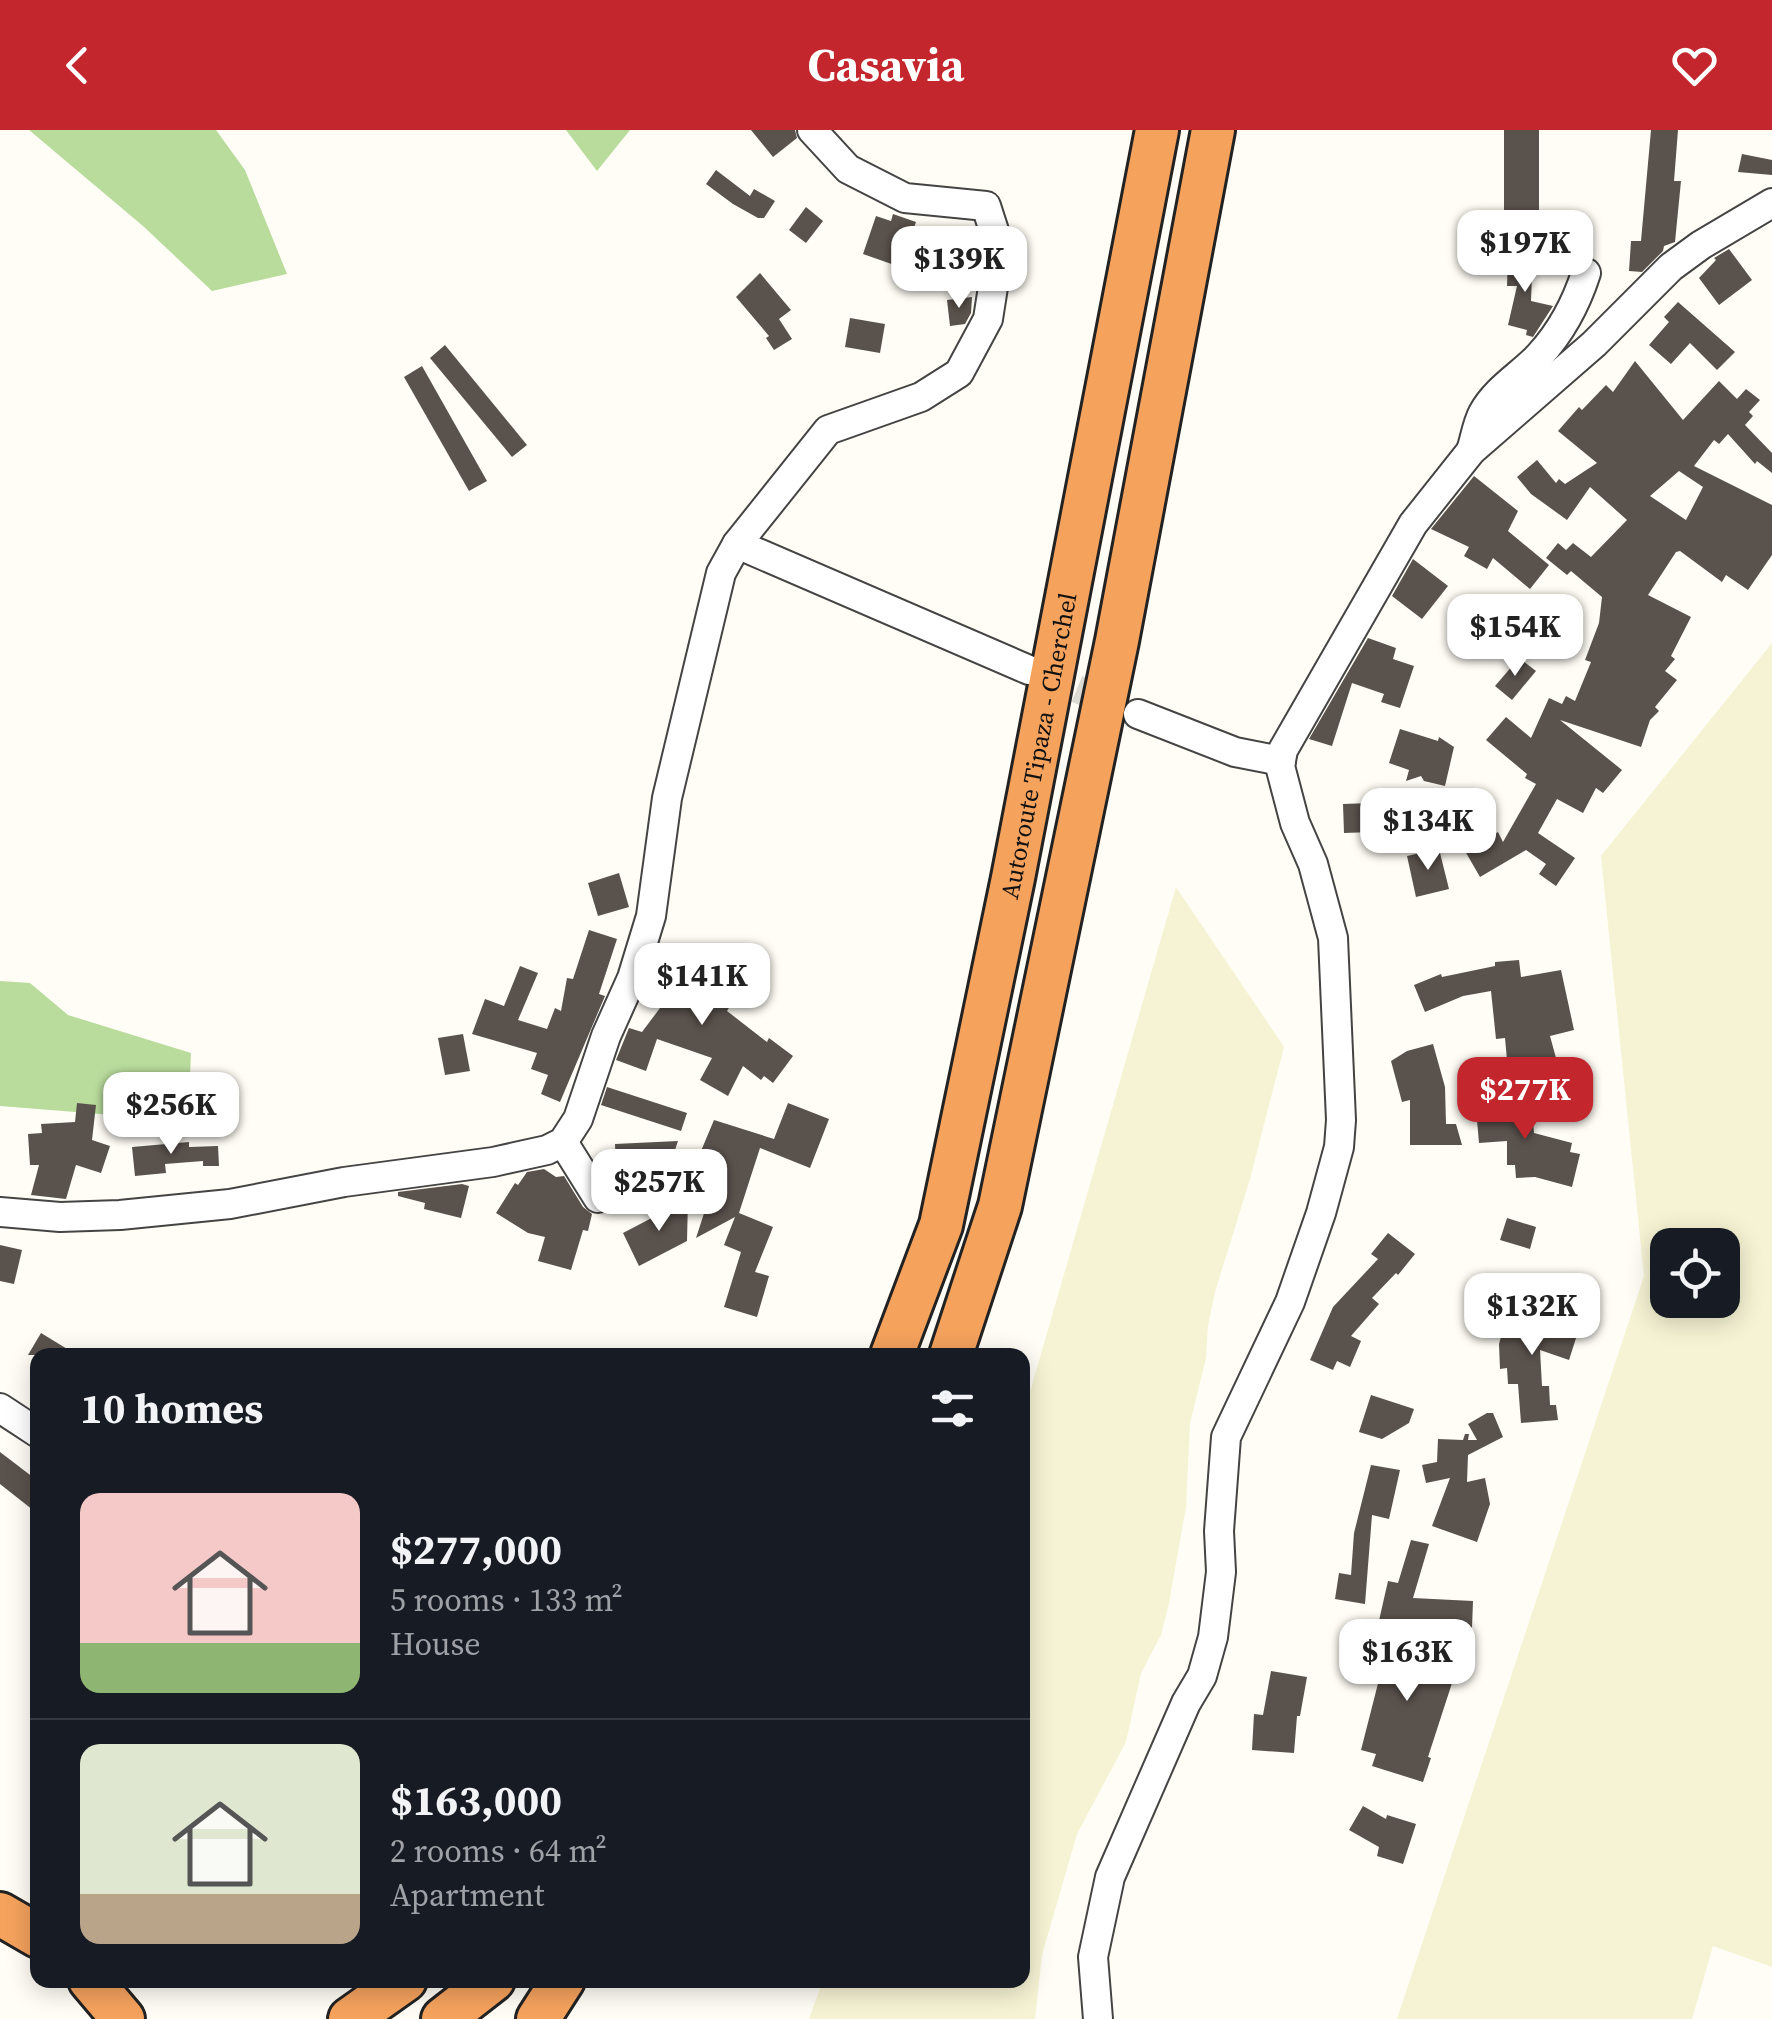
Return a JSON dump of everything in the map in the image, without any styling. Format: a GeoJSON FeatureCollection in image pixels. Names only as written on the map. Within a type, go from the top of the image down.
{"type":"FeatureCollection","features":[{"type":"Feature","properties":{"kind":"highway","name":"Autoroute Tipaza - Cherchel"},"geometry":{"type":"LineString","coordinates":[[895,1348],[941,1225],[1013,878],[1156,130]]}},
{"type":"Feature","properties":{"kind":"highway"},"geometry":{"type":"LineString","coordinates":[[953,1348],[1000,1206],[1117,641],[1213,130]]}},
{"type":"Feature","properties":{"kind":"highway"},"geometry":{"type":"LineString","coordinates":[[0,1892],[30,1907]]}},
{"type":"Feature","properties":{"kind":"highway"},"geometry":{"type":"LineString","coordinates":[[0,1914],[30,1931]]}},
{"type":"Feature","properties":{"kind":"highway"},"geometry":{"type":"LineString","coordinates":[[97,1988],[122,2019]]}},
{"type":"Feature","properties":{"kind":"highway"},"geometry":{"type":"LineString","coordinates":[[124,1988],[148,2019]]}},
{"type":"Feature","properties":{"kind":"highway"},"geometry":{"type":"LineString","coordinates":[[350,2019],[394,1988]]}},
{"type":"Feature","properties":{"kind":"highway"},"geometry":{"type":"LineString","coordinates":[[444,2019],[483,1988]]}},
{"type":"Feature","properties":{"kind":"highway"},"geometry":{"type":"LineString","coordinates":[[538,2019],[558,1988]]}},
{"type":"Feature","properties":{"kind":"street"},"geometry":{"type":"LineString","coordinates":[[0,1212],[120,1215],[230,1204],[344,1182],[493,1162],[547,1150],[563,1142],[578,1118],[606,1036],[632,978],[651,916],[666,798],[721,573],[738,544],[828,430],[921,397],[959,373],[988,319],[996,268],[996,237],[986,206],[905,198],[848,168],[812,130]]}},
{"type":"Feature","properties":{"kind":"street"},"geometry":{"type":"LineString","coordinates":[[1098,2019],[1092,1957],[1110,1877],[1202,1676],[1213,1637],[1226,1437],[1290,1302],[1338,1146],[1341,1120],[1333,938],[1313,864],[1295,823],[1281,762],[1283,750],[1412,524],[1471,451],[1594,344],[1670,267],[1772,203]]}},
{"type":"Feature","properties":{"kind":"street"},"geometry":{"type":"LineString","coordinates":[[1471,451],[1483,413],[1558,332],[1577,300],[1586,273]]}},
{"type":"Feature","properties":{"kind":"street"},"geometry":{"type":"LineString","coordinates":[[738,544],[1029,670]]}},
{"type":"Feature","properties":{"kind":"street"},"geometry":{"type":"LineString","coordinates":[[1138,714],[1235,752],[1281,762]]}},
{"type":"Feature","properties":{"kind":"street"},"geometry":{"type":"LineString","coordinates":[[563,1142],[598,1198]]}},
{"type":"Feature","properties":{"kind":"street"},"geometry":{"type":"LineString","coordinates":[[0,1408],[30,1427]]}},
{"type":"Feature","properties":{"kind":"shaded area"},"geometry":{"type":"Polygon","coordinates":[[[1772,643],[1772,1967],[1713,1946],[1692,2019],[1397,2019],[1644,1276],[1601,856],[1772,643]]]}},
{"type":"Feature","properties":{"kind":"shaded area"},"geometry":{"type":"Polygon","coordinates":[[[1176,887],[1284,1047],[1208,1325],[1206,1358],[1190,1423],[1186,1507],[1161,1635],[1141,1673],[1126,1742],[1077,1834],[1042,1955],[1035,2019],[809,2019],[820,1988],[1030,1988],[1030,1392],[1176,887]]]}},
{"type":"Feature","properties":{"kind":"green space"},"geometry":{"type":"Polygon","coordinates":[[[29,130],[216,130],[245,170],[287,274],[212,291],[143,226],[29,130]]]}},
{"type":"Feature","properties":{"kind":"green space"},"geometry":{"type":"Polygon","coordinates":[[[566,130],[630,130],[597,171],[566,130]]]}},
{"type":"Feature","properties":{"kind":"green space"},"geometry":{"type":"Polygon","coordinates":[[[0,981],[30,983],[68,1015],[191,1053],[189,1101],[161,1106],[150,1118],[0,1106],[0,981]]]}},
{"type":"Feature","properties":{"kind":"building"},"geometry":{"type":"Polygon","coordinates":[[[751,130],[795,130],[797,138],[773,157],[751,130]]]}},
{"type":"Feature","properties":{"kind":"building"},"geometry":{"type":"Polygon","coordinates":[[[1504,130],[1539,130],[1539,223],[1504,223],[1504,130]]]}},
{"type":"Feature","properties":{"kind":"building"},"geometry":{"type":"Polygon","coordinates":[[[1651,130],[1678,130],[1674,181],[1681,181],[1675,242],[1664,246],[1642,272],[1629,271],[1631,241],[1641,241],[1651,130]]]}},
{"type":"Feature","properties":{"kind":"building"},"geometry":{"type":"Polygon","coordinates":[[[1742,154],[1772,160],[1772,175],[1738,172],[1742,154]]]}},
{"type":"Feature","properties":{"kind":"building"},"geometry":{"type":"Polygon","coordinates":[[[716,170],[750,196],[754,189],[775,201],[764,218],[733,204],[706,184],[716,170]]]}},
{"type":"Feature","properties":{"kind":"building"},"geometry":{"type":"Polygon","coordinates":[[[806,207],[823,221],[806,243],[789,230],[806,207]]]}},
{"type":"Feature","properties":{"kind":"building"},"geometry":{"type":"Polygon","coordinates":[[[893,214],[916,222],[900,267],[863,254],[876,216],[891,221],[893,214]]]}},
{"type":"Feature","properties":{"kind":"building"},"geometry":{"type":"Polygon","coordinates":[[[1729,249],[1752,280],[1719,305],[1699,278],[1714,258],[1729,249]]]}},
{"type":"Feature","properties":{"kind":"building"},"geometry":{"type":"Polygon","coordinates":[[[1526,250],[1533,251],[1531,301],[1553,306],[1533,337],[1526,335],[1527,330],[1508,325],[1517,286],[1507,286],[1508,253],[1525,254],[1526,250]]]}},
{"type":"Feature","properties":{"kind":"building"},"geometry":{"type":"Polygon","coordinates":[[[760,273],[791,310],[779,319],[792,339],[774,350],[766,338],[769,336],[736,297],[760,273]]]}},
{"type":"Feature","properties":{"kind":"building"},"geometry":{"type":"Polygon","coordinates":[[[972,297],[971,313],[965,324],[950,326],[947,300],[972,297]]]}},
{"type":"Feature","properties":{"kind":"building"},"geometry":{"type":"Polygon","coordinates":[[[1678,302],[1735,352],[1717,370],[1690,343],[1671,364],[1649,345],[1669,322],[1664,317],[1678,302]]]}},
{"type":"Feature","properties":{"kind":"building"},"geometry":{"type":"Polygon","coordinates":[[[850,318],[885,324],[880,353],[845,347],[850,318]]]}},
{"type":"Feature","properties":{"kind":"building"},"geometry":{"type":"Polygon","coordinates":[[[445,345],[527,445],[512,457],[430,358],[445,345]]]}},
{"type":"Feature","properties":{"kind":"building"},"geometry":{"type":"Polygon","coordinates":[[[1635,361],[1683,420],[1719,381],[1737,399],[1746,389],[1760,400],[1749,412],[1753,416],[1745,425],[1772,453],[1772,473],[1757,461],[1755,464],[1728,434],[1719,444],[1714,440],[1694,466],[1772,505],[1772,555],[1748,590],[1726,575],[1722,582],[1680,551],[1676,552],[1648,595],[1691,617],[1671,656],[1675,659],[1665,671],[1677,680],[1655,707],[1659,711],[1650,720],[1641,747],[1560,720],[1622,770],[1603,793],[1596,788],[1583,813],[1557,799],[1538,833],[1575,858],[1556,886],[1539,874],[1546,864],[1526,850],[1480,877],[1465,851],[1498,832],[1503,842],[1536,784],[1486,740],[1506,717],[1531,738],[1549,698],[1562,704],[1566,696],[1575,701],[1591,662],[1585,660],[1599,623],[1602,597],[1571,571],[1567,575],[1546,558],[1558,543],[1566,550],[1573,543],[1591,557],[1627,520],[1590,487],[1567,520],[1531,494],[1517,477],[1537,460],[1556,483],[1559,479],[1565,484],[1597,463],[1558,431],[1606,385],[1613,392],[1635,361]],[[1679,471],[1650,496],[1686,520],[1703,487],[1679,471]]]}},
{"type":"Feature","properties":{"kind":"building"},"geometry":{"type":"Polygon","coordinates":[[[422,366],[487,481],[469,491],[404,377],[422,366]]]}},
{"type":"Feature","properties":{"kind":"building"},"geometry":{"type":"Polygon","coordinates":[[[1474,476],[1518,511],[1508,531],[1549,565],[1530,589],[1493,558],[1487,569],[1464,556],[1469,547],[1431,529],[1474,476]]]}},
{"type":"Feature","properties":{"kind":"building"},"geometry":{"type":"Polygon","coordinates":[[[1413,559],[1448,586],[1422,619],[1392,596],[1413,559]]]}},
{"type":"Feature","properties":{"kind":"building"},"geometry":{"type":"Polygon","coordinates":[[[1469,621],[1496,634],[1484,659],[1457,645],[1469,621]]]}},
{"type":"Feature","properties":{"kind":"building"},"geometry":{"type":"Polygon","coordinates":[[[1368,638],[1396,648],[1393,659],[1414,666],[1400,708],[1381,702],[1384,694],[1352,683],[1332,746],[1309,739],[1368,638]]]}},
{"type":"Feature","properties":{"kind":"building"},"geometry":{"type":"Polygon","coordinates":[[[1519,658],[1536,671],[1512,700],[1495,686],[1519,658]]]}},
{"type":"Feature","properties":{"kind":"building"},"geometry":{"type":"Polygon","coordinates":[[[1400,729],[1438,741],[1439,737],[1454,747],[1445,786],[1424,781],[1421,776],[1406,781],[1409,770],[1389,763],[1400,729]]]}},
{"type":"Feature","properties":{"kind":"building"},"geometry":{"type":"Polygon","coordinates":[[[1371,803],[1373,832],[1344,833],[1343,804],[1371,803]]]}},
{"type":"Feature","properties":{"kind":"building"},"geometry":{"type":"Polygon","coordinates":[[[1439,849],[1449,889],[1416,897],[1407,856],[1439,849]]]}},
{"type":"Feature","properties":{"kind":"building"},"geometry":{"type":"Polygon","coordinates":[[[619,873],[629,907],[598,916],[588,883],[619,873]]]}},
{"type":"Feature","properties":{"kind":"building"},"geometry":{"type":"Polygon","coordinates":[[[589,930],[617,939],[599,994],[605,996],[560,1102],[541,1094],[548,1075],[531,1069],[537,1053],[472,1034],[485,999],[504,1006],[520,966],[538,973],[518,1020],[547,1029],[555,1008],[561,1011],[567,978],[573,979],[589,930]]]}},
{"type":"Feature","properties":{"kind":"building"},"geometry":{"type":"Polygon","coordinates":[[[681,950],[703,961],[700,967],[739,991],[727,1011],[767,1042],[769,1038],[793,1056],[773,1083],[764,1076],[761,1080],[743,1066],[728,1096],[700,1080],[712,1058],[657,1039],[646,1071],[616,1060],[629,1028],[642,1032],[660,1008],[641,1001],[650,979],[664,985],[681,950]]]}},
{"type":"Feature","properties":{"kind":"building"},"geometry":{"type":"Polygon","coordinates":[[[1519,960],[1521,977],[1561,970],[1574,1030],[1550,1036],[1562,1080],[1510,1093],[1505,1038],[1496,1039],[1491,991],[1463,996],[1425,1012],[1414,985],[1441,974],[1442,977],[1495,966],[1495,962],[1519,960]]]}},
{"type":"Feature","properties":{"kind":"building"},"geometry":{"type":"Polygon","coordinates":[[[463,1034],[470,1071],[445,1075],[438,1038],[463,1034]]]}},
{"type":"Feature","properties":{"kind":"building"},"geometry":{"type":"Polygon","coordinates":[[[1433,1044],[1445,1087],[1446,1124],[1456,1124],[1462,1145],[1410,1145],[1410,1100],[1402,1102],[1391,1061],[1407,1051],[1433,1044]]]}},
{"type":"Feature","properties":{"kind":"building"},"geometry":{"type":"Polygon","coordinates":[[[607,1087],[687,1113],[681,1131],[601,1105],[607,1087]]]}},
{"type":"Feature","properties":{"kind":"building"},"geometry":{"type":"Polygon","coordinates":[[[1513,1093],[1516,1122],[1533,1121],[1534,1133],[1572,1143],[1570,1152],[1580,1154],[1572,1187],[1535,1177],[1516,1178],[1515,1165],[1507,1165],[1507,1141],[1479,1143],[1475,1097],[1513,1093]]]}},
{"type":"Feature","properties":{"kind":"building"},"geometry":{"type":"Polygon","coordinates":[[[77,1103],[96,1105],[92,1140],[110,1146],[101,1173],[76,1165],[66,1199],[31,1195],[39,1165],[30,1165],[28,1134],[42,1133],[41,1124],[75,1122],[77,1103]]]}},
{"type":"Feature","properties":{"kind":"building"},"geometry":{"type":"Polygon","coordinates":[[[788,1103],[829,1119],[810,1168],[760,1148],[739,1213],[773,1227],[755,1272],[769,1276],[757,1317],[724,1307],[741,1252],[724,1245],[735,1217],[696,1238],[722,1158],[701,1151],[714,1120],[774,1139],[788,1103]]]}},
{"type":"Feature","properties":{"kind":"building"},"geometry":{"type":"Polygon","coordinates":[[[678,1141],[661,1192],[617,1194],[615,1144],[678,1141]]]}},
{"type":"Feature","properties":{"kind":"building"},"geometry":{"type":"Polygon","coordinates":[[[189,1142],[189,1147],[218,1146],[219,1166],[203,1166],[203,1161],[165,1164],[166,1173],[135,1176],[132,1147],[189,1142]]]}},
{"type":"Feature","properties":{"kind":"building"},"geometry":{"type":"Polygon","coordinates":[[[544,1169],[556,1177],[564,1176],[583,1207],[592,1214],[571,1270],[538,1261],[545,1237],[528,1233],[496,1213],[527,1172],[544,1169]]]}},
{"type":"Feature","properties":{"kind":"building"},"geometry":{"type":"Polygon","coordinates":[[[469,1186],[461,1218],[424,1209],[425,1203],[398,1196],[398,1192],[469,1186]]]}},
{"type":"Feature","properties":{"kind":"building"},"geometry":{"type":"Polygon","coordinates":[[[688,1199],[687,1241],[639,1266],[623,1233],[688,1199]]]}},
{"type":"Feature","properties":{"kind":"building"},"geometry":{"type":"Polygon","coordinates":[[[1507,1218],[1536,1227],[1530,1249],[1500,1240],[1507,1218]]]}},
{"type":"Feature","properties":{"kind":"building"},"geometry":{"type":"Polygon","coordinates":[[[1388,1233],[1415,1254],[1372,1298],[1379,1304],[1351,1336],[1361,1341],[1350,1367],[1337,1361],[1333,1370],[1310,1360],[1333,1307],[1378,1259],[1371,1254],[1388,1233]]]}},
{"type":"Feature","properties":{"kind":"building"},"geometry":{"type":"Polygon","coordinates":[[[0,1245],[22,1250],[14,1284],[0,1281],[0,1245]]]}},
{"type":"Feature","properties":{"kind":"building"},"geometry":{"type":"Polygon","coordinates":[[[1511,1301],[1556,1318],[1554,1325],[1578,1332],[1569,1360],[1540,1350],[1542,1386],[1549,1386],[1550,1405],[1556,1405],[1558,1420],[1521,1423],[1518,1384],[1508,1384],[1507,1368],[1500,1369],[1499,1344],[1511,1301]]]}},
{"type":"Feature","properties":{"kind":"building"},"geometry":{"type":"Polygon","coordinates":[[[41,1333],[66,1348],[32,1348],[41,1333]]]}},
{"type":"Feature","properties":{"kind":"building"},"geometry":{"type":"Polygon","coordinates":[[[1371,1395],[1414,1409],[1409,1423],[1382,1439],[1359,1432],[1371,1395]]]}},
{"type":"Feature","properties":{"kind":"building"},"geometry":{"type":"Polygon","coordinates":[[[1493,1413],[1503,1437],[1468,1455],[1467,1482],[1485,1478],[1490,1504],[1477,1542],[1432,1526],[1450,1478],[1426,1483],[1422,1465],[1437,1462],[1438,1439],[1463,1440],[1469,1434],[1468,1440],[1477,1440],[1468,1424],[1493,1413]]]}},
{"type":"Feature","properties":{"kind":"building"},"geometry":{"type":"Polygon","coordinates":[[[0,1452],[30,1475],[30,1508],[0,1484],[0,1452]]]}},
{"type":"Feature","properties":{"kind":"building"},"geometry":{"type":"Polygon","coordinates":[[[1371,1465],[1400,1470],[1389,1519],[1372,1515],[1365,1604],[1335,1599],[1339,1573],[1351,1575],[1354,1533],[1371,1465]]]}},
{"type":"Feature","properties":{"kind":"building"},"geometry":{"type":"Polygon","coordinates":[[[1411,1540],[1429,1544],[1413,1598],[1473,1601],[1472,1628],[1378,1625],[1388,1581],[1398,1583],[1411,1540]]]}},
{"type":"Feature","properties":{"kind":"building"},"geometry":{"type":"Polygon","coordinates":[[[1358,1635],[1468,1659],[1462,1682],[1453,1680],[1423,1782],[1372,1766],[1376,1754],[1361,1750],[1384,1660],[1359,1661],[1358,1635]]]}},
{"type":"Feature","properties":{"kind":"building"},"geometry":{"type":"Polygon","coordinates":[[[1271,1671],[1307,1677],[1297,1716],[1294,1753],[1252,1750],[1254,1714],[1263,1715],[1271,1671]]]}},
{"type":"Feature","properties":{"kind":"building"},"geometry":{"type":"Polygon","coordinates":[[[1363,1806],[1386,1819],[1387,1815],[1416,1824],[1403,1864],[1377,1856],[1379,1847],[1349,1830],[1363,1806]]]}},
{"type":"Feature","properties":{"kind":"tunnel"},"geometry":{"type":"LineString","coordinates":[[1038,673],[1119,706]]}}]}
